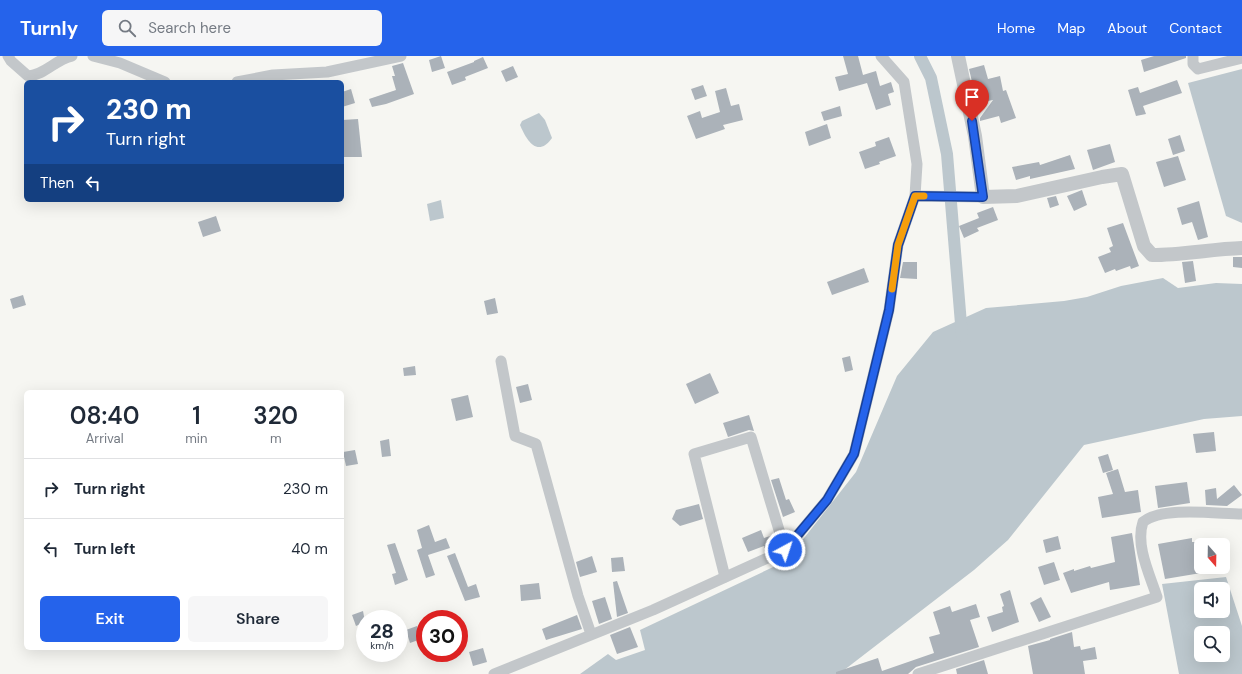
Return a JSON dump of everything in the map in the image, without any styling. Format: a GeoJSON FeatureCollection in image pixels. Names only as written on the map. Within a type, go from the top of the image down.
{"type":"FeatureCollection","features":[{"type":"Feature","properties":{"kind":"street"},"geometry":{"type":"LineString","coordinates":[[8,56],[11,61],[28,76],[36,75],[66,57],[72,56]]}},
{"type":"Feature","properties":{"kind":"street"},"geometry":{"type":"LineString","coordinates":[[93,56],[120,64],[160,80]]}},
{"type":"Feature","properties":{"kind":"street"},"geometry":{"type":"LineString","coordinates":[[247,80],[273,75],[327,72],[401,56]]}},
{"type":"Feature","properties":{"kind":"street"},"geometry":{"type":"LineString","coordinates":[[494,674],[653,610],[785,550],[827,500],[854,454],[889,310],[898,245],[915,196],[917,164],[904,82],[881,56]]}},
{"type":"Feature","properties":{"kind":"street"},"geometry":{"type":"LineString","coordinates":[[958,56],[975,136],[983,197]]}},
{"type":"Feature","properties":{"kind":"street"},"geometry":{"type":"LineString","coordinates":[[1193,56],[1193,64],[1198,69],[1242,58]]}},
{"type":"Feature","properties":{"kind":"street"},"geometry":{"type":"LineString","coordinates":[[915,196],[1017,196],[1102,176],[1122,174],[1144,246],[1152,255],[1182,255],[1220,249],[1242,248]]}},
{"type":"Feature","properties":{"kind":"street"},"geometry":{"type":"LineString","coordinates":[[501,361],[515,436],[536,444],[578,596],[591,634]]}},
{"type":"Feature","properties":{"kind":"street"},"geometry":{"type":"LineString","coordinates":[[725,577],[694,454],[751,436],[785,550]]}},
{"type":"Feature","properties":{"kind":"street"},"geometry":{"type":"LineString","coordinates":[[918,674],[1156,597],[1145,559],[1141,538],[1143,522],[1148,518],[1164,514],[1181,513],[1242,514]]}},
{"type":"Feature","properties":{"kind":"shaded area"},"geometry":{"type":"Polygon","coordinates":[[[1242,69],[1242,223],[1226,216],[1188,83],[1242,69]]]}},
{"type":"Feature","properties":{"kind":"shaded area"},"geometry":{"type":"Polygon","coordinates":[[[539,113],[545,120],[552,138],[542,147],[537,147],[529,141],[520,125],[522,121],[539,113]]]}},
{"type":"Feature","properties":{"kind":"shaded area"},"geometry":{"type":"Polygon","coordinates":[[[441,200],[444,218],[430,221],[427,204],[441,200]]]}},
{"type":"Feature","properties":{"kind":"shaded area"},"geometry":{"type":"Polygon","coordinates":[[[1163,278],[1178,288],[1216,283],[1242,284],[1242,416],[1204,419],[1084,445],[1008,540],[974,570],[839,674],[580,674],[608,654],[616,660],[645,650],[640,630],[786,561],[856,472],[897,376],[933,332],[986,308],[1064,301],[1087,297],[1121,286],[1163,278]]]}},
{"type":"Feature","properties":{"kind":"shaded area"},"geometry":{"type":"Polygon","coordinates":[[[1226,577],[1228,582],[1194,582],[1194,618],[1230,618],[1230,589],[1242,626],[1242,674],[1179,674],[1162,584],[1226,577]]]}},
{"type":"Feature","properties":{"kind":"building"},"geometry":{"type":"Polygon","coordinates":[[[441,56],[445,68],[432,72],[429,60],[441,56]]]}},
{"type":"Feature","properties":{"kind":"building"},"geometry":{"type":"Polygon","coordinates":[[[843,56],[858,56],[863,75],[876,71],[880,86],[891,82],[894,92],[888,94],[891,105],[876,110],[867,83],[839,91],[835,77],[848,74],[843,56]]]}},
{"type":"Feature","properties":{"kind":"building"},"geometry":{"type":"Polygon","coordinates":[[[1154,56],[1186,56],[1186,58],[1144,72],[1141,60],[1154,56]]]}},
{"type":"Feature","properties":{"kind":"building"},"geometry":{"type":"Polygon","coordinates":[[[483,57],[488,68],[465,77],[466,80],[452,85],[447,72],[483,57]]]}},
{"type":"Feature","properties":{"kind":"building"},"geometry":{"type":"Polygon","coordinates":[[[403,63],[414,94],[386,104],[372,107],[369,99],[396,90],[392,76],[395,76],[392,66],[403,63]]]}},
{"type":"Feature","properties":{"kind":"building"},"geometry":{"type":"Polygon","coordinates":[[[984,65],[988,79],[1000,76],[1003,91],[1006,90],[1016,118],[1001,123],[999,116],[980,121],[980,118],[993,100],[977,103],[969,69],[984,65]]]}},
{"type":"Feature","properties":{"kind":"building"},"geometry":{"type":"Polygon","coordinates":[[[513,66],[518,77],[506,82],[501,71],[513,66]]]}},
{"type":"Feature","properties":{"kind":"building"},"geometry":{"type":"Polygon","coordinates":[[[1177,80],[1182,93],[1143,106],[1146,114],[1136,116],[1128,90],[1138,87],[1140,93],[1177,80]]]}},
{"type":"Feature","properties":{"kind":"building"},"geometry":{"type":"Polygon","coordinates":[[[703,85],[707,96],[695,100],[691,89],[703,85]]]}},
{"type":"Feature","properties":{"kind":"building"},"geometry":{"type":"Polygon","coordinates":[[[726,88],[731,106],[739,104],[743,120],[723,125],[725,129],[696,139],[687,116],[700,111],[702,118],[720,112],[715,91],[726,88]]]}},
{"type":"Feature","properties":{"kind":"building"},"geometry":{"type":"Polygon","coordinates":[[[351,89],[355,103],[344,106],[344,91],[351,89]]]}},
{"type":"Feature","properties":{"kind":"building"},"geometry":{"type":"Polygon","coordinates":[[[840,106],[842,116],[824,121],[821,112],[840,106]]]}},
{"type":"Feature","properties":{"kind":"building"},"geometry":{"type":"Polygon","coordinates":[[[358,119],[362,157],[344,157],[344,120],[358,119]]]}},
{"type":"Feature","properties":{"kind":"building"},"geometry":{"type":"Polygon","coordinates":[[[827,124],[831,138],[809,146],[805,132],[827,124]]]}},
{"type":"Feature","properties":{"kind":"building"},"geometry":{"type":"Polygon","coordinates":[[[1180,135],[1185,151],[1173,155],[1168,139],[1180,135]]]}},
{"type":"Feature","properties":{"kind":"building"},"geometry":{"type":"Polygon","coordinates":[[[889,137],[896,156],[865,169],[859,152],[876,146],[875,142],[889,137]]]}},
{"type":"Feature","properties":{"kind":"building"},"geometry":{"type":"Polygon","coordinates":[[[1110,144],[1115,162],[1093,170],[1087,150],[1110,144]]]}},
{"type":"Feature","properties":{"kind":"building"},"geometry":{"type":"Polygon","coordinates":[[[1070,155],[1075,169],[1030,179],[1030,176],[1016,180],[1012,167],[1039,162],[1040,165],[1070,155]]]}},
{"type":"Feature","properties":{"kind":"building"},"geometry":{"type":"Polygon","coordinates":[[[1178,156],[1186,180],[1164,187],[1156,162],[1178,156]]]}},
{"type":"Feature","properties":{"kind":"building"},"geometry":{"type":"Polygon","coordinates":[[[1082,190],[1087,205],[1074,211],[1067,196],[1082,190]]]}},
{"type":"Feature","properties":{"kind":"building"},"geometry":{"type":"Polygon","coordinates":[[[1056,196],[1059,205],[1050,208],[1047,198],[1056,196]]]}},
{"type":"Feature","properties":{"kind":"building"},"geometry":{"type":"Polygon","coordinates":[[[1199,201],[1208,237],[1198,240],[1192,222],[1182,225],[1177,208],[1199,201]]]}},
{"type":"Feature","properties":{"kind":"building"},"geometry":{"type":"Polygon","coordinates":[[[993,207],[998,220],[977,228],[979,231],[964,238],[959,226],[979,218],[977,213],[993,207]]]}},
{"type":"Feature","properties":{"kind":"building"},"geometry":{"type":"Polygon","coordinates":[[[216,216],[221,231],[203,237],[198,222],[216,216]]]}},
{"type":"Feature","properties":{"kind":"building"},"geometry":{"type":"Polygon","coordinates":[[[1123,223],[1139,266],[1131,269],[1130,266],[1116,271],[1115,269],[1105,273],[1098,257],[1111,252],[1109,248],[1113,246],[1107,228],[1123,223]]]}},
{"type":"Feature","properties":{"kind":"building"},"geometry":{"type":"Polygon","coordinates":[[[1233,257],[1242,257],[1242,268],[1233,267],[1233,257]]]}},
{"type":"Feature","properties":{"kind":"building"},"geometry":{"type":"Polygon","coordinates":[[[1193,261],[1196,281],[1185,283],[1182,262],[1193,261]]]}},
{"type":"Feature","properties":{"kind":"building"},"geometry":{"type":"Polygon","coordinates":[[[903,262],[917,262],[917,279],[900,278],[903,262]]]}},
{"type":"Feature","properties":{"kind":"building"},"geometry":{"type":"Polygon","coordinates":[[[864,268],[869,282],[832,295],[827,282],[864,268]]]}},
{"type":"Feature","properties":{"kind":"building"},"geometry":{"type":"Polygon","coordinates":[[[23,295],[26,305],[13,309],[10,299],[23,295]]]}},
{"type":"Feature","properties":{"kind":"building"},"geometry":{"type":"Polygon","coordinates":[[[495,298],[498,313],[487,315],[484,301],[495,298]]]}},
{"type":"Feature","properties":{"kind":"building"},"geometry":{"type":"Polygon","coordinates":[[[850,356],[853,370],[845,372],[842,358],[850,356]]]}},
{"type":"Feature","properties":{"kind":"building"},"geometry":{"type":"Polygon","coordinates":[[[415,366],[416,375],[404,376],[403,368],[415,366]]]}},
{"type":"Feature","properties":{"kind":"building"},"geometry":{"type":"Polygon","coordinates":[[[710,373],[719,393],[695,404],[686,384],[710,373]]]}},
{"type":"Feature","properties":{"kind":"building"},"geometry":{"type":"Polygon","coordinates":[[[528,384],[532,400],[520,403],[516,387],[528,384]]]}},
{"type":"Feature","properties":{"kind":"building"},"geometry":{"type":"Polygon","coordinates":[[[468,395],[473,417],[456,421],[451,399],[468,395]]]}},
{"type":"Feature","properties":{"kind":"building"},"geometry":{"type":"Polygon","coordinates":[[[749,415],[754,431],[749,430],[728,437],[723,423],[749,415]]]}},
{"type":"Feature","properties":{"kind":"building"},"geometry":{"type":"Polygon","coordinates":[[[1214,432],[1216,451],[1196,453],[1193,434],[1214,432]]]}},
{"type":"Feature","properties":{"kind":"building"},"geometry":{"type":"Polygon","coordinates":[[[389,439],[391,456],[382,457],[380,441],[389,439]]]}},
{"type":"Feature","properties":{"kind":"building"},"geometry":{"type":"Polygon","coordinates":[[[355,450],[358,464],[346,466],[344,452],[355,450]]]}},
{"type":"Feature","properties":{"kind":"building"},"geometry":{"type":"Polygon","coordinates":[[[1108,454],[1113,470],[1103,473],[1098,457],[1108,454]]]}},
{"type":"Feature","properties":{"kind":"building"},"geometry":{"type":"Polygon","coordinates":[[[1118,469],[1125,492],[1138,490],[1141,512],[1102,518],[1098,497],[1113,494],[1106,473],[1118,469]]]}},
{"type":"Feature","properties":{"kind":"building"},"geometry":{"type":"Polygon","coordinates":[[[779,478],[786,500],[789,499],[795,512],[783,517],[771,480],[779,478]]]}},
{"type":"Feature","properties":{"kind":"building"},"geometry":{"type":"Polygon","coordinates":[[[1187,482],[1190,503],[1158,508],[1155,486],[1187,482]]]}},
{"type":"Feature","properties":{"kind":"building"},"geometry":{"type":"Polygon","coordinates":[[[1234,485],[1242,495],[1227,506],[1206,505],[1205,490],[1216,488],[1217,499],[1234,485]]]}},
{"type":"Feature","properties":{"kind":"building"},"geometry":{"type":"Polygon","coordinates":[[[699,504],[703,519],[680,526],[672,519],[676,510],[699,504]]]}},
{"type":"Feature","properties":{"kind":"building"},"geometry":{"type":"Polygon","coordinates":[[[429,525],[435,542],[446,538],[450,548],[428,555],[435,575],[426,578],[417,550],[422,548],[417,530],[429,525]]]}},
{"type":"Feature","properties":{"kind":"building"},"geometry":{"type":"Polygon","coordinates":[[[761,530],[764,538],[773,535],[776,544],[764,548],[764,546],[748,552],[742,538],[761,530]]]}},
{"type":"Feature","properties":{"kind":"building"},"geometry":{"type":"Polygon","coordinates":[[[1132,533],[1140,585],[1110,590],[1109,582],[1071,593],[1063,573],[1074,569],[1074,571],[1090,566],[1091,568],[1115,562],[1111,537],[1132,533]]]}},
{"type":"Feature","properties":{"kind":"building"},"geometry":{"type":"Polygon","coordinates":[[[1058,536],[1061,549],[1046,553],[1043,540],[1058,536]]]}},
{"type":"Feature","properties":{"kind":"building"},"geometry":{"type":"Polygon","coordinates":[[[1192,538],[1192,542],[1194,542],[1195,574],[1165,579],[1158,544],[1192,538]]]}},
{"type":"Feature","properties":{"kind":"building"},"geometry":{"type":"Polygon","coordinates":[[[395,543],[408,580],[395,585],[392,574],[396,573],[387,545],[395,543]]]}},
{"type":"Feature","properties":{"kind":"building"},"geometry":{"type":"Polygon","coordinates":[[[455,553],[468,587],[476,584],[480,597],[465,601],[447,556],[455,553]]]}},
{"type":"Feature","properties":{"kind":"building"},"geometry":{"type":"Polygon","coordinates":[[[592,556],[597,572],[580,577],[576,562],[592,556]]]}},
{"type":"Feature","properties":{"kind":"building"},"geometry":{"type":"Polygon","coordinates":[[[623,557],[625,571],[612,572],[611,558],[623,557]]]}},
{"type":"Feature","properties":{"kind":"building"},"geometry":{"type":"Polygon","coordinates":[[[1054,562],[1060,580],[1044,585],[1038,567],[1054,562]]]}},
{"type":"Feature","properties":{"kind":"building"},"geometry":{"type":"Polygon","coordinates":[[[617,581],[628,613],[617,617],[613,582],[617,581]]]}},
{"type":"Feature","properties":{"kind":"building"},"geometry":{"type":"Polygon","coordinates":[[[539,583],[541,599],[521,601],[520,585],[539,583]]]}},
{"type":"Feature","properties":{"kind":"building"},"geometry":{"type":"Polygon","coordinates":[[[1010,590],[1019,622],[992,632],[987,617],[1003,612],[1002,607],[1004,606],[1000,594],[1010,590]]]}},
{"type":"Feature","properties":{"kind":"building"},"geometry":{"type":"Polygon","coordinates":[[[605,597],[612,619],[599,624],[592,601],[605,597]]]}},
{"type":"Feature","properties":{"kind":"building"},"geometry":{"type":"Polygon","coordinates":[[[1041,597],[1051,617],[1039,622],[1030,603],[1041,597]]]}},
{"type":"Feature","properties":{"kind":"building"},"geometry":{"type":"Polygon","coordinates":[[[976,604],[980,617],[970,620],[979,647],[916,667],[908,674],[836,674],[836,672],[878,658],[882,671],[934,653],[929,637],[940,634],[933,612],[950,606],[952,612],[976,604]]]}},
{"type":"Feature","properties":{"kind":"building"},"geometry":{"type":"Polygon","coordinates":[[[356,614],[356,626],[352,615],[356,614]]]}},
{"type":"Feature","properties":{"kind":"building"},"geometry":{"type":"Polygon","coordinates":[[[577,615],[582,629],[546,640],[542,629],[577,615]]]}},
{"type":"Feature","properties":{"kind":"building"},"geometry":{"type":"Polygon","coordinates":[[[416,626],[416,641],[410,643],[408,629],[416,626]]]}},
{"type":"Feature","properties":{"kind":"building"},"geometry":{"type":"Polygon","coordinates":[[[630,627],[638,647],[617,654],[610,635],[630,627]]]}},
{"type":"Feature","properties":{"kind":"building"},"geometry":{"type":"Polygon","coordinates":[[[1072,632],[1074,647],[1080,646],[1081,650],[1095,647],[1097,659],[1083,661],[1085,674],[1033,674],[1028,646],[1072,632]]]}},
{"type":"Feature","properties":{"kind":"building"},"geometry":{"type":"Polygon","coordinates":[[[483,648],[487,662],[473,666],[469,652],[483,648]]]}},
{"type":"Feature","properties":{"kind":"building"},"geometry":{"type":"Polygon","coordinates":[[[984,660],[988,674],[957,674],[956,669],[984,660]]]}},
{"type":"Feature","properties":{"kind":"waterway"},"geometry":{"type":"LineString","coordinates":[[920,56],[931,78],[947,154],[962,336]]}},
{"type":"Feature","properties":{"kind":"slow traffic"},"geometry":{"type":"LineString","coordinates":[[892,289],[898,245],[915,196],[924,196]]}},
{"type":"Feature","properties":{"kind":"route"},"geometry":{"type":"LineString","coordinates":[[785,550],[827,500],[854,454],[889,310],[898,245],[915,196],[983,197],[972,121]]}}]}
